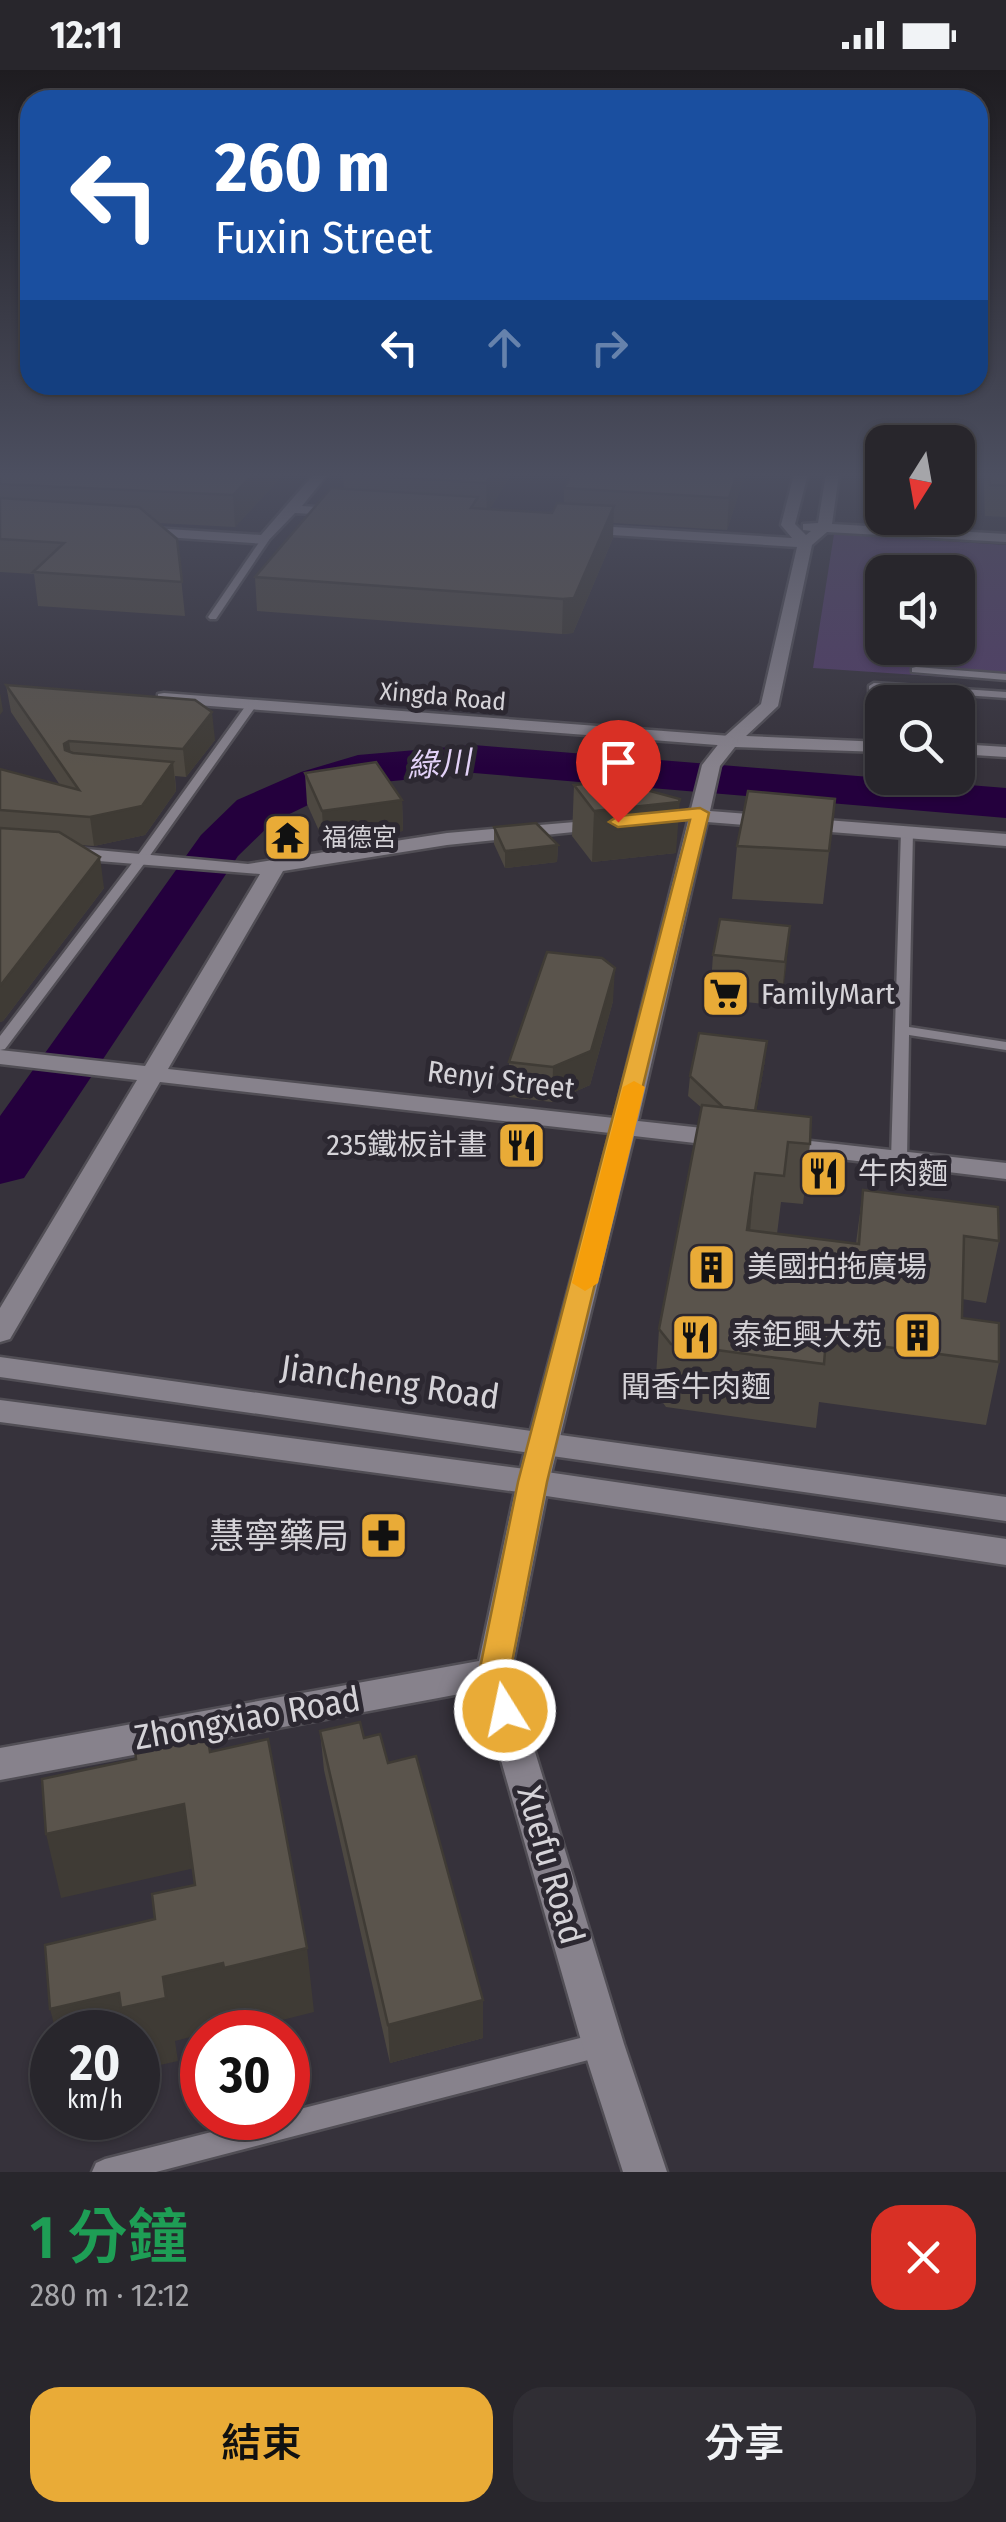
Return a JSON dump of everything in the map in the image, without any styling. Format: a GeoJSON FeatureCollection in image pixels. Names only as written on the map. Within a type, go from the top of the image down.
{"type":"FeatureCollection","features":[{"type":"Feature","properties":{"kind":"street"},"geometry":{"type":"LineString","coordinates":[[730,741],[769,706],[799,572]]}},
{"type":"Feature","properties":{"kind":"street","name":"Xingda Road"},"geometry":{"type":"LineString","coordinates":[[135,696],[730,741],[865,747]]}},
{"type":"Feature","properties":{"kind":"street","name":"Xuefu Road"},"geometry":{"type":"LineString","coordinates":[[645,2172],[603,2044],[494,1673],[532,1482],[624,1128],[711,765],[730,741]]}},
{"type":"Feature","properties":{"kind":"street"},"geometry":{"type":"LineString","coordinates":[[975,750],[1006,752]]}},
{"type":"Feature","properties":{"kind":"street"},"geometry":{"type":"LineString","coordinates":[[668,817],[702,805],[1006,840]]}},
{"type":"Feature","properties":{"kind":"street"},"geometry":{"type":"LineString","coordinates":[[0,848],[237,870],[274,868],[447,839],[633,820]]}},
{"type":"Feature","properties":{"kind":"street"},"geometry":{"type":"LineString","coordinates":[[0,1332],[274,868]]}},
{"type":"Feature","properties":{"kind":"street","name":"Renyi Street"},"geometry":{"type":"LineString","coordinates":[[0,1057],[1006,1171]]}},
{"type":"Feature","properties":{"kind":"street","name":"Jiancheng Road"},"geometry":{"type":"LineString","coordinates":[[0,1366],[1006,1510]]}},
{"type":"Feature","properties":{"kind":"street"},"geometry":{"type":"LineString","coordinates":[[0,1411],[532,1482],[1006,1552]]}},
{"type":"Feature","properties":{"kind":"street","name":"Zhongxiao Road"},"geometry":{"type":"LineString","coordinates":[[0,1764],[494,1673]]}},
{"type":"Feature","properties":{"kind":"lane"},"geometry":{"type":"LineString","coordinates":[[213,617],[243,572]]}},
{"type":"Feature","properties":{"kind":"lane"},"geometry":{"type":"LineString","coordinates":[[916,670],[1006,676]]}},
{"type":"Feature","properties":{"kind":"lane"},"geometry":{"type":"LineString","coordinates":[[975,693],[1006,695]]}},
{"type":"Feature","properties":{"kind":"lane"},"geometry":{"type":"LineString","coordinates":[[0,1046],[251,706]]}},
{"type":"Feature","properties":{"kind":"lane"},"geometry":{"type":"LineString","coordinates":[[175,783],[195,785]]}},
{"type":"Feature","properties":{"kind":"lane"},"geometry":{"type":"LineString","coordinates":[[899,1159],[907,831]]}},
{"type":"Feature","properties":{"kind":"lane"},"geometry":{"type":"LineString","coordinates":[[901,1030],[1006,1046]]}},
{"type":"Feature","properties":{"kind":"lane"},"geometry":{"type":"LineString","coordinates":[[105,2172],[603,2044]]}},
{"type":"Feature","properties":{"kind":"shaded area"},"geometry":{"type":"Polygon","coordinates":[[[828,572],[865,572],[865,665],[975,665],[975,572],[1006,572],[1006,681],[813,668],[828,572]]]}},
{"type":"Feature","properties":{"kind":"building"},"geometry":{"type":"Polygon","coordinates":[[[34,572],[181,572],[182,582],[34,572]]]}},
{"type":"Feature","properties":{"kind":"building"},"geometry":{"type":"Polygon","coordinates":[[[259,572],[585,572],[574,598],[563,599],[255,577],[259,572]]]}},
{"type":"Feature","properties":{"kind":"building"},"geometry":{"type":"Polygon","coordinates":[[[6,685],[195,700],[212,712],[183,749],[69,741],[64,744],[65,750],[73,753],[173,762],[142,806],[90,817],[0,810],[0,769],[79,790],[6,685]]]}},
{"type":"Feature","properties":{"kind":"building"},"geometry":{"type":"Polygon","coordinates":[[[376,762],[402,800],[322,811],[305,773],[376,762]]]}},
{"type":"Feature","properties":{"kind":"building"},"geometry":{"type":"Polygon","coordinates":[[[613,781],[680,799],[594,811],[574,785],[613,781]]]}},
{"type":"Feature","properties":{"kind":"building"},"geometry":{"type":"Polygon","coordinates":[[[748,791],[835,799],[829,851],[737,846],[748,791]]]}},
{"type":"Feature","properties":{"kind":"building"},"geometry":{"type":"Polygon","coordinates":[[[536,823],[558,845],[505,851],[494,827],[536,823]]]}},
{"type":"Feature","properties":{"kind":"building"},"geometry":{"type":"Polygon","coordinates":[[[0,828],[59,832],[100,857],[0,986],[0,828]]]}},
{"type":"Feature","properties":{"kind":"building"},"geometry":{"type":"Polygon","coordinates":[[[720,919],[790,926],[785,962],[713,955],[720,919]]]}},
{"type":"Feature","properties":{"kind":"building"},"geometry":{"type":"Polygon","coordinates":[[[547,952],[602,958],[615,968],[591,1051],[553,1067],[509,1062],[547,952]]]}},
{"type":"Feature","properties":{"kind":"building"},"geometry":{"type":"Polygon","coordinates":[[[699,1033],[767,1041],[755,1111],[723,1107],[690,1076],[699,1033]]]}},
{"type":"Feature","properties":{"kind":"building"},"geometry":{"type":"Polygon","coordinates":[[[702,1105],[811,1117],[810,1144],[788,1142],[784,1176],[755,1173],[747,1230],[859,1244],[863,1190],[998,1207],[999,1241],[964,1236],[962,1318],[999,1323],[999,1362],[826,1339],[824,1364],[671,1344],[659,1329],[702,1105]]]}},
{"type":"Feature","properties":{"kind":"building"},"geometry":{"type":"Polygon","coordinates":[[[360,1722],[364,1738],[380,1734],[388,1763],[416,1756],[483,2000],[388,2025],[320,1731],[360,1722]]]}},
{"type":"Feature","properties":{"kind":"building"},"geometry":{"type":"Polygon","coordinates":[[[207,1733],[210,1752],[268,1739],[307,1948],[224,1968],[223,1963],[163,1977],[166,1998],[121,2008],[119,1993],[50,2009],[45,1945],[155,1919],[152,1894],[195,1885],[184,1804],[46,1834],[42,1779],[136,1759],[135,1748],[207,1733]]]}},
{"type":"Feature","properties":{"kind":"waterway","name":"綠川"},"geometry":{"type":"LineString","coordinates":[[0,1164],[219,846],[255,811],[318,782],[358,770],[474,759],[1006,803]]}},
{"type":"Feature","properties":{"kind":"slow traffic"},"geometry":{"type":"LineString","coordinates":[[585,1283],[634,1087]]}},
{"type":"Feature","properties":{"kind":"place","name":"福德宮"},"geometry":{"type":"Point","coordinates":[287,837]}},
{"type":"Feature","properties":{"kind":"place","name":"FamilyMart"},"geometry":{"type":"Point","coordinates":[726,994]}},
{"type":"Feature","properties":{"kind":"place","name":"235鐵板計畫"},"geometry":{"type":"Point","coordinates":[522,1145]}},
{"type":"Feature","properties":{"kind":"place","name":"牛肉麵"},"geometry":{"type":"Point","coordinates":[823,1174]}},
{"type":"Feature","properties":{"kind":"place","name":"美國拍拖廣場"},"geometry":{"type":"Point","coordinates":[712,1267]}},
{"type":"Feature","properties":{"kind":"place","name":"泰鉅興大苑"},"geometry":{"type":"Point","coordinates":[917,1335]}},
{"type":"Feature","properties":{"kind":"place","name":"聞香牛肉麵"},"geometry":{"type":"Point","coordinates":[696,1338]}},
{"type":"Feature","properties":{"kind":"place","name":"慧寧藥局"},"geometry":{"type":"Point","coordinates":[384,1536]}},
{"type":"Feature","properties":{"kind":"route"},"geometry":{"type":"LineString","coordinates":[[505,1710],[494,1673],[532,1482],[700,813],[618,822]]}}]}
